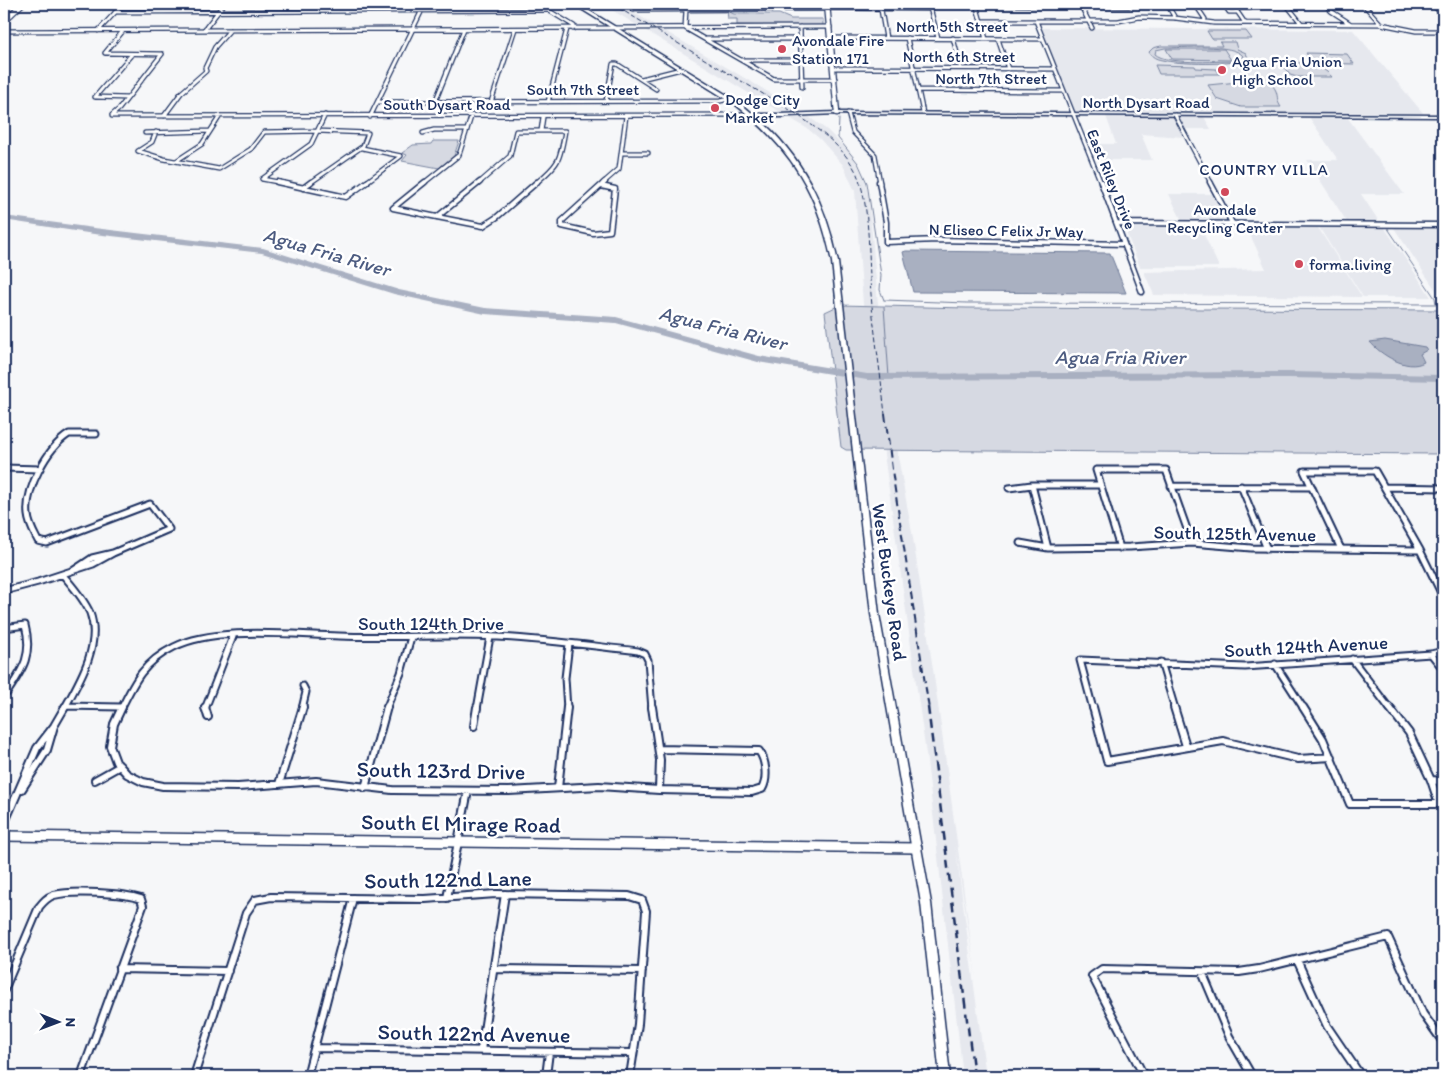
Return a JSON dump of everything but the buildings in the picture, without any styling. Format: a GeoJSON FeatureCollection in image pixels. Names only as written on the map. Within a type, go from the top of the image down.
{"type":"FeatureCollection","features":[{"type":"Feature","properties":{"kind":"main road"},"geometry":{"type":"LineString","coordinates":[[4,21],[22,4]]}},
{"type":"Feature","properties":{"kind":"main road","name":"West Buckeye Road"},"geometry":{"type":"LineString","coordinates":[[575,4],[752,115],[778,139],[804,176],[824,217],[833,251],[840,305],[875,614],[927,912],[945,1076]]}},
{"type":"Feature","properties":{"kind":"main road"},"geometry":{"type":"LineString","coordinates":[[828,7],[838,113]]}},
{"type":"Feature","properties":{"kind":"main road","name":"South Dysart Road"},"geometry":{"type":"LineString","coordinates":[[752,115],[784,116],[848,113]]}},
{"type":"Feature","properties":{"kind":"main road","name":"North Dysart Road"},"geometry":{"type":"LineString","coordinates":[[848,113],[1443,116]]}},
{"type":"Feature","properties":{"kind":"main road"},"geometry":{"type":"LineString","coordinates":[[778,139],[776,130],[770,123],[774,119],[784,116]]}},
{"type":"Feature","properties":{"kind":"main road","name":"South El Mirage Road"},"geometry":{"type":"LineString","coordinates":[[4,836],[917,848]]}},
{"type":"Feature","properties":{"kind":"street"},"geometry":{"type":"LineString","coordinates":[[98,31],[123,4]]}},
{"type":"Feature","properties":{"kind":"street"},"geometry":{"type":"LineString","coordinates":[[204,30],[224,4]]}},
{"type":"Feature","properties":{"kind":"street"},"geometry":{"type":"LineString","coordinates":[[370,117],[425,4]]}},
{"type":"Feature","properties":{"kind":"street"},"geometry":{"type":"LineString","coordinates":[[538,4],[574,26],[573,29]]}},
{"type":"Feature","properties":{"kind":"street"},"geometry":{"type":"LineString","coordinates":[[626,4],[634,10],[800,9],[828,7],[930,9]]}},
{"type":"Feature","properties":{"kind":"street"},"geometry":{"type":"LineString","coordinates":[[752,4],[752,9]]}},
{"type":"Feature","properties":{"kind":"street"},"geometry":{"type":"LineString","coordinates":[[799,4],[800,9]]}},
{"type":"Feature","properties":{"kind":"street"},"geometry":{"type":"LineString","coordinates":[[880,4],[886,38]]}},
{"type":"Feature","properties":{"kind":"street"},"geometry":{"type":"LineString","coordinates":[[929,4],[938,38]]}},
{"type":"Feature","properties":{"kind":"street"},"geometry":{"type":"LineString","coordinates":[[986,39],[976,4],[1134,4]]}},
{"type":"Feature","properties":{"kind":"street"},"geometry":{"type":"LineString","coordinates":[[1167,4],[1175,18]]}},
{"type":"Feature","properties":{"kind":"street"},"geometry":{"type":"LineString","coordinates":[[1195,4],[1205,19],[1204,21]]}},
{"type":"Feature","properties":{"kind":"street"},"geometry":{"type":"LineString","coordinates":[[1224,4],[1229,12],[1237,12]]}},
{"type":"Feature","properties":{"kind":"street"},"geometry":{"type":"LineString","coordinates":[[1232,4],[1245,23]]}},
{"type":"Feature","properties":{"kind":"street"},"geometry":{"type":"LineString","coordinates":[[1286,4],[1301,23]]}},
{"type":"Feature","properties":{"kind":"street"},"geometry":{"type":"LineString","coordinates":[[1325,4],[1331,11],[1351,24]]}},
{"type":"Feature","properties":{"kind":"street"},"geometry":{"type":"LineString","coordinates":[[1363,4],[1381,24]]}},
{"type":"Feature","properties":{"kind":"street"},"geometry":{"type":"LineString","coordinates":[[1432,4],[1443,15]]}},
{"type":"Feature","properties":{"kind":"street"},"geometry":{"type":"LineString","coordinates":[[1080,5],[1092,28]]}},
{"type":"Feature","properties":{"kind":"street"},"geometry":{"type":"LineString","coordinates":[[1235,8],[1250,8]]}},
{"type":"Feature","properties":{"kind":"street"},"geometry":{"type":"LineString","coordinates":[[116,12],[548,10]]}},
{"type":"Feature","properties":{"kind":"street"},"geometry":{"type":"LineString","coordinates":[[685,28],[686,10]]}},
{"type":"Feature","properties":{"kind":"street"},"geometry":{"type":"LineString","coordinates":[[981,20],[1118,21],[1139,18],[1175,18],[1245,23],[1381,24],[1416,31],[1443,31]]}},
{"type":"Feature","properties":{"kind":"street","name":"East Riley Drive"},"geometry":{"type":"LineString","coordinates":[[1036,21],[1117,223],[1142,292]]}},
{"type":"Feature","properties":{"kind":"street"},"geometry":{"type":"LineString","coordinates":[[4,31],[830,27]]}},
{"type":"Feature","properties":{"kind":"street"},"geometry":{"type":"LineString","coordinates":[[685,28],[774,79],[835,78]]}},
{"type":"Feature","properties":{"kind":"street"},"geometry":{"type":"LineString","coordinates":[[800,28],[802,87]]}},
{"type":"Feature","properties":{"kind":"street"},"geometry":{"type":"LineString","coordinates":[[435,102],[464,29]]}},
{"type":"Feature","properties":{"kind":"street"},"geometry":{"type":"LineString","coordinates":[[491,102],[515,29]]}},
{"type":"Feature","properties":{"kind":"street"},"geometry":{"type":"LineString","coordinates":[[548,102],[567,29]]}},
{"type":"Feature","properties":{"kind":"street"},"geometry":{"type":"LineString","coordinates":[[124,30],[122,36],[117,38],[104,53],[162,54],[127,98],[95,98],[132,54]]}},
{"type":"Feature","properties":{"kind":"street"},"geometry":{"type":"LineString","coordinates":[[164,116],[178,97],[206,71],[205,68],[215,47],[230,30]]}},
{"type":"Feature","properties":{"kind":"street","name":"North 5th Street"},"geometry":{"type":"LineString","coordinates":[[831,38],[1043,39]]}},
{"type":"Feature","properties":{"kind":"street"},"geometry":{"type":"LineString","coordinates":[[907,38],[923,113]]}},
{"type":"Feature","properties":{"kind":"street"},"geometry":{"type":"LineString","coordinates":[[953,38],[961,68]]}},
{"type":"Feature","properties":{"kind":"street"},"geometry":{"type":"LineString","coordinates":[[704,39],[801,39]]}},
{"type":"Feature","properties":{"kind":"street"},"geometry":{"type":"LineString","coordinates":[[998,39],[1008,69]]}},
{"type":"Feature","properties":{"kind":"street"},"geometry":{"type":"LineString","coordinates":[[740,60],[833,60]]}},
{"type":"Feature","properties":{"kind":"street"},"geometry":{"type":"LineString","coordinates":[[606,102],[613,64],[617,64],[656,89]]}},
{"type":"Feature","properties":{"kind":"street","name":"North 6th Street"},"geometry":{"type":"LineString","coordinates":[[834,68],[1054,69]]}},
{"type":"Feature","properties":{"kind":"street"},"geometry":{"type":"LineString","coordinates":[[641,79],[681,69]]}},
{"type":"Feature","properties":{"kind":"street","name":"North 7th Street"},"geometry":{"type":"LineString","coordinates":[[918,90],[1063,91]]}},
{"type":"Feature","properties":{"kind":"street","name":"South Dysart Road"},"geometry":{"type":"LineString","coordinates":[[127,98],[112,116],[325,115],[471,117],[752,115]]}},
{"type":"Feature","properties":{"kind":"street","name":"South 7th Street"},"geometry":{"type":"LineString","coordinates":[[378,102],[606,102],[720,101],[729,99]]}},
{"type":"Feature","properties":{"kind":"street","name":"N Eliseo C Felix Jr Way"},"geometry":{"type":"LineString","coordinates":[[848,113],[849,125],[853,132],[875,155],[886,222],[886,242],[956,241],[1124,244]]}},
{"type":"Feature","properties":{"kind":"street"},"geometry":{"type":"LineString","coordinates":[[325,115],[311,144],[262,179],[346,197],[401,156],[362,148]]}},
{"type":"Feature","properties":{"kind":"street"},"geometry":{"type":"LineString","coordinates":[[1175,115],[1232,224]]}},
{"type":"Feature","properties":{"kind":"street"},"geometry":{"type":"LineString","coordinates":[[176,161],[200,146],[220,116]]}},
{"type":"Feature","properties":{"kind":"street"},"geometry":{"type":"LineString","coordinates":[[541,130],[543,116]]}},
{"type":"Feature","properties":{"kind":"street"},"geometry":{"type":"LineString","coordinates":[[601,186],[615,189],[611,229],[606,233],[561,224],[601,186],[619,169],[626,116]]}},
{"type":"Feature","properties":{"kind":"street"},"geometry":{"type":"LineString","coordinates":[[437,217],[504,163],[510,156],[516,131],[565,130],[561,156],[555,167],[497,217],[483,226],[437,217],[393,208],[459,155],[471,117]]}},
{"type":"Feature","properties":{"kind":"street"},"geometry":{"type":"LineString","coordinates":[[423,133],[434,130],[467,130]]}},
{"type":"Feature","properties":{"kind":"street"},"geometry":{"type":"LineString","coordinates":[[145,133],[210,131]]}},
{"type":"Feature","properties":{"kind":"street"},"geometry":{"type":"LineString","coordinates":[[156,132],[152,142],[138,151],[218,169],[253,147],[264,132],[317,131],[368,134],[362,148],[303,188]]}},
{"type":"Feature","properties":{"kind":"street"},"geometry":{"type":"LineString","coordinates":[[622,153],[648,153]]}},
{"type":"Feature","properties":{"kind":"street"},"geometry":{"type":"LineString","coordinates":[[1117,223],[1443,225]]}},
{"type":"Feature","properties":{"kind":"street"},"geometry":{"type":"LineString","coordinates":[[4,591],[37,584],[74,570],[82,570],[113,553],[169,529],[150,504],[47,543],[38,541],[31,526],[28,512],[29,496],[40,469],[61,438],[71,433],[96,434]]}},
{"type":"Feature","properties":{"kind":"street"},"geometry":{"type":"LineString","coordinates":[[4,468],[40,469]]}},
{"type":"Feature","properties":{"kind":"street"},"geometry":{"type":"LineString","coordinates":[[1120,548],[1099,485],[1096,470],[1166,470],[1192,544]]}},
{"type":"Feature","properties":{"kind":"street"},"geometry":{"type":"LineString","coordinates":[[1341,549],[1304,471],[1375,471],[1420,550],[1443,597]]}},
{"type":"Feature","properties":{"kind":"street"},"geometry":{"type":"LineString","coordinates":[[1009,488],[1032,484],[1099,485]]}},
{"type":"Feature","properties":{"kind":"street"},"geometry":{"type":"LineString","coordinates":[[1032,484],[1048,548]]}},
{"type":"Feature","properties":{"kind":"street"},"geometry":{"type":"LineString","coordinates":[[1171,486],[1312,487]]}},
{"type":"Feature","properties":{"kind":"street"},"geometry":{"type":"LineString","coordinates":[[1241,486],[1268,549]]}},
{"type":"Feature","properties":{"kind":"street"},"geometry":{"type":"LineString","coordinates":[[1384,487],[1443,488]]}},
{"type":"Feature","properties":{"kind":"street","name":"South 125th Avenue"},"geometry":{"type":"LineString","coordinates":[[1020,544],[1048,548],[1120,548],[1192,544],[1268,549],[1420,550]]}},
{"type":"Feature","properties":{"kind":"street"},"geometry":{"type":"LineString","coordinates":[[4,824],[19,793],[35,772],[54,734],[54,726],[91,652],[93,634],[88,610],[63,575]]}},
{"type":"Feature","properties":{"kind":"street"},"geometry":{"type":"LineString","coordinates":[[4,628],[25,625],[29,636],[30,650],[23,667],[5,693]]}},
{"type":"Feature","properties":{"kind":"street","name":"South 124th Drive"},"geometry":{"type":"LineString","coordinates":[[121,768],[112,751],[110,740],[112,729],[121,707],[137,676],[153,659],[183,642],[215,634],[490,637],[638,651],[646,654],[648,660],[654,727],[659,749]]}},
{"type":"Feature","properties":{"kind":"street"},"geometry":{"type":"LineString","coordinates":[[208,717],[205,711],[206,703],[234,634]]}},
{"type":"Feature","properties":{"kind":"street"},"geometry":{"type":"LineString","coordinates":[[365,788],[386,708],[401,673],[411,637]]}},
{"type":"Feature","properties":{"kind":"street"},"geometry":{"type":"LineString","coordinates":[[474,726],[490,637]]}},
{"type":"Feature","properties":{"kind":"street"},"geometry":{"type":"LineString","coordinates":[[558,788],[567,716],[564,678],[569,644]]}},
{"type":"Feature","properties":{"kind":"street","name":"South 124th Avenue"},"geometry":{"type":"LineString","coordinates":[[1186,746],[1107,761],[1080,660],[1244,667],[1443,652]]}},
{"type":"Feature","properties":{"kind":"street"},"geometry":{"type":"LineString","coordinates":[[1431,654],[1443,669]]}},
{"type":"Feature","properties":{"kind":"street"},"geometry":{"type":"LineString","coordinates":[[1275,664],[1323,739],[1350,804],[1438,804],[1432,780],[1409,733],[1352,659]]}},
{"type":"Feature","properties":{"kind":"street"},"geometry":{"type":"LineString","coordinates":[[1161,662],[1186,746],[1223,741],[1298,759],[1332,757]]}},
{"type":"Feature","properties":{"kind":"street"},"geometry":{"type":"LineString","coordinates":[[278,784],[305,700],[306,692],[303,686]]}},
{"type":"Feature","properties":{"kind":"street"},"geometry":{"type":"LineString","coordinates":[[65,706],[121,707]]}},
{"type":"Feature","properties":{"kind":"street"},"geometry":{"type":"LineString","coordinates":[[658,790],[659,749]]}},
{"type":"Feature","properties":{"kind":"street","name":"South 123rd Drive"},"geometry":{"type":"LineString","coordinates":[[121,768],[138,780],[163,786],[238,787],[316,781],[365,788],[509,791],[606,786],[658,790],[752,792],[762,789],[765,784],[765,760],[762,753],[752,750],[659,749]]}},
{"type":"Feature","properties":{"kind":"street"},"geometry":{"type":"LineString","coordinates":[[95,780],[121,768]]}},
{"type":"Feature","properties":{"kind":"street"},"geometry":{"type":"LineString","coordinates":[[1432,780],[1443,781]]}},
{"type":"Feature","properties":{"kind":"street"},"geometry":{"type":"LineString","coordinates":[[447,898],[468,790]]}},
{"type":"Feature","properties":{"kind":"street"},"geometry":{"type":"LineString","coordinates":[[4,990],[39,907],[48,897],[62,894],[130,895],[141,899],[142,906],[81,1076]]}},
{"type":"Feature","properties":{"kind":"street"},"geometry":{"type":"LineString","coordinates":[[481,1050],[505,894]]}},
{"type":"Feature","properties":{"kind":"street","name":"South 122nd Lane"},"geometry":{"type":"LineString","coordinates":[[228,971],[246,912],[255,900],[271,897],[447,898],[505,894],[629,896],[642,900],[646,911],[642,971]]}},
{"type":"Feature","properties":{"kind":"street"},"geometry":{"type":"LineString","coordinates":[[307,1076],[352,898]]}},
{"type":"Feature","properties":{"kind":"street"},"geometry":{"type":"LineString","coordinates":[[1144,1076],[1092,976],[1102,969],[1239,972],[1297,960],[1388,937],[1423,1014],[1443,1042]]}},
{"type":"Feature","properties":{"kind":"street"},"geometry":{"type":"LineString","coordinates":[[1297,960],[1327,1026],[1361,1076]]}},
{"type":"Feature","properties":{"kind":"street"},"geometry":{"type":"LineString","coordinates":[[119,969],[228,971],[194,1076]]}},
{"type":"Feature","properties":{"kind":"street"},"geometry":{"type":"LineString","coordinates":[[493,969],[642,971],[638,1024],[630,1076]]}},
{"type":"Feature","properties":{"kind":"street"},"geometry":{"type":"LineString","coordinates":[[1202,972],[1229,1036],[1252,1076]]}},
{"type":"Feature","properties":{"kind":"street","name":"South 122nd Avenue"},"geometry":{"type":"LineString","coordinates":[[315,1048],[633,1053]]}},
{"type":"Feature","properties":{"kind":"street"},"geometry":{"type":"LineString","coordinates":[[546,1076],[549,1052]]}},
{"type":"Feature","properties":{"kind":"shaded area"},"geometry":{"type":"Polygon","coordinates":[[[127,4],[221,4],[216,10],[121,11],[127,4]]]}},
{"type":"Feature","properties":{"kind":"shaded area"},"geometry":{"type":"Polygon","coordinates":[[[602,4],[619,4],[802,112],[827,130],[848,151],[856,161],[865,181],[869,200],[878,304],[897,451],[913,538],[934,676],[976,979],[955,843],[986,1076],[963,1076],[927,761],[863,304],[855,191],[843,165],[820,139],[808,129],[602,4]]]}},
{"type":"Feature","properties":{"kind":"shaded area"},"geometry":{"type":"Polygon","coordinates":[[[727,11],[734,14],[779,14],[791,19],[823,19],[823,26],[737,25],[737,19],[728,19],[727,11]]]}},
{"type":"Feature","properties":{"kind":"shaded area","name":"Agua Fria Union High School"},"geometry":{"type":"Polygon","coordinates":[[[1041,28],[1353,30],[1423,113],[1078,112],[1074,110],[1041,28]]]}},
{"type":"Feature","properties":{"kind":"shaded area"},"geometry":{"type":"Polygon","coordinates":[[[1207,31],[1246,31],[1252,39],[1212,39],[1207,31]]]}},
{"type":"Feature","properties":{"kind":"shaded area"},"geometry":{"type":"Polygon","coordinates":[[[1220,42],[1235,42],[1237,49],[1246,53],[1248,58],[1242,61],[1206,64],[1158,59],[1149,52],[1153,48],[1161,46],[1222,46],[1220,42]],[[1165,48],[1156,50],[1155,54],[1170,60],[1192,62],[1233,61],[1243,56],[1229,49],[1165,48]]]}},
{"type":"Feature","properties":{"kind":"shaded area"},"geometry":{"type":"Polygon","coordinates":[[[1166,49],[1224,49],[1231,60],[1172,59],[1166,49]]]}},
{"type":"Feature","properties":{"kind":"shaded area"},"geometry":{"type":"Polygon","coordinates":[[[1306,53],[1347,54],[1354,64],[1313,63],[1306,53]]]}},
{"type":"Feature","properties":{"kind":"shaded area"},"geometry":{"type":"Polygon","coordinates":[[[1280,62],[1315,66],[1321,68],[1332,77],[1297,77],[1290,75],[1280,62]]]}},
{"type":"Feature","properties":{"kind":"shaded area"},"geometry":{"type":"Polygon","coordinates":[[[1155,65],[1195,66],[1196,68],[1216,69],[1220,74],[1159,74],[1155,65]]]}},
{"type":"Feature","properties":{"kind":"shaded area"},"geometry":{"type":"Polygon","coordinates":[[[1260,81],[1271,84],[1276,91],[1281,107],[1241,107],[1217,99],[1208,85],[1260,81]]]}},
{"type":"Feature","properties":{"kind":"shaded area"},"geometry":{"type":"Polygon","coordinates":[[[1106,116],[1204,117],[1211,129],[1180,129],[1183,137],[1141,134],[1152,160],[1094,160],[1088,144],[1116,144],[1106,116]]]}},
{"type":"Feature","properties":{"kind":"shaded area"},"geometry":{"type":"Polygon","coordinates":[[[1309,117],[1347,117],[1404,194],[1361,194],[1380,223],[1347,222],[1307,160],[1338,160],[1309,117]]]}},
{"type":"Feature","properties":{"kind":"shaded area"},"geometry":{"type":"Polygon","coordinates":[[[433,141],[459,141],[454,156],[439,168],[402,161],[407,155],[402,153],[413,145],[431,144],[433,141]]]}},
{"type":"Feature","properties":{"kind":"shaded area"},"geometry":{"type":"Polygon","coordinates":[[[1169,194],[1212,194],[1225,221],[1182,221],[1169,194]]]}},
{"type":"Feature","properties":{"kind":"shaded area"},"geometry":{"type":"Polygon","coordinates":[[[1126,225],[1200,226],[1219,267],[1140,267],[1124,227],[1126,225]]]}},
{"type":"Feature","properties":{"kind":"shaded area"},"geometry":{"type":"Polygon","coordinates":[[[1246,226],[1317,226],[1362,297],[1154,295],[1144,272],[1266,269],[1246,226]]]}},
{"type":"Feature","properties":{"kind":"shaded area"},"geometry":{"type":"Polygon","coordinates":[[[1319,227],[1384,227],[1431,297],[1363,297],[1319,227]]]}},
{"type":"Feature","properties":{"kind":"shaded area"},"geometry":{"type":"Polygon","coordinates":[[[1394,228],[1443,229],[1443,298],[1441,298],[1394,228]]]}},
{"type":"Feature","properties":{"kind":"shaded area"},"geometry":{"type":"Polygon","coordinates":[[[840,305],[967,308],[1443,310],[1443,454],[846,450],[841,447],[825,312],[840,305]]]}},
{"type":"Feature","properties":{"kind":"water"},"geometry":{"type":"Polygon","coordinates":[[[903,252],[1110,253],[1126,293],[913,292],[903,252]]]}},
{"type":"Feature","properties":{"kind":"water"},"geometry":{"type":"Polygon","coordinates":[[[1385,340],[1425,347],[1427,350],[1420,354],[1424,362],[1417,365],[1402,363],[1380,352],[1370,342],[1385,340]]]}},
{"type":"Feature","properties":{"kind":"waterway"},"geometry":{"type":"LineString","coordinates":[[839,119],[838,138],[858,163],[867,183],[881,275],[880,290],[884,300],[967,303],[1436,304]]}},
{"type":"Feature","properties":{"kind":"waterway","name":"Agua Fria River"},"geometry":{"type":"LineString","coordinates":[[4,218],[94,231],[263,251],[397,292],[485,311],[616,320],[758,359],[867,377],[1289,375],[1443,378]]}},
{"type":"Feature","properties":{"kind":"waterway"},"geometry":{"type":"LineString","coordinates":[[1387,227],[1435,298],[1436,304]]}},
{"type":"Feature","properties":{"kind":"waterway"},"geometry":{"type":"LineString","coordinates":[[1436,304],[1443,304]]}},
{"type":"Feature","properties":{"kind":"waterway"},"geometry":{"type":"LineString","coordinates":[[884,307],[889,377]]}},
{"type":"Feature","properties":{"kind":"railway"},"geometry":{"type":"LineString","coordinates":[[612,4],[795,113],[828,138],[850,161],[860,183],[864,198],[868,230],[872,309],[885,415]]}},
{"type":"Feature","properties":{"kind":"railway"},"geometry":{"type":"LineString","coordinates":[[885,414],[929,709]]}},
{"type":"Feature","properties":{"kind":"railway"},"geometry":{"type":"LineString","coordinates":[[928,707],[974,1076]]}},
{"type":"Feature","properties":{"kind":"place","name":"Avondale Fire Station 171"},"geometry":{"type":"Point","coordinates":[782,49]}},
{"type":"Feature","properties":{"kind":"place","name":"Agua Fria Union High School"},"geometry":{"type":"Point","coordinates":[1222,70]}},
{"type":"Feature","properties":{"kind":"place","name":"Dodge City Market"},"geometry":{"type":"Point","coordinates":[715,108]}},
{"type":"Feature","properties":{"kind":"place","name":"Avondale Recycling Center"},"geometry":{"type":"Point","coordinates":[1225,192]}},
{"type":"Feature","properties":{"kind":"place","name":"forma.living"},"geometry":{"type":"Point","coordinates":[1299,264]}},
{"type":"Feature","properties":{"kind":"district","name":"COUNTRY VILLA"},"geometry":{"type":"Point","coordinates":[1264,169]}}]}
